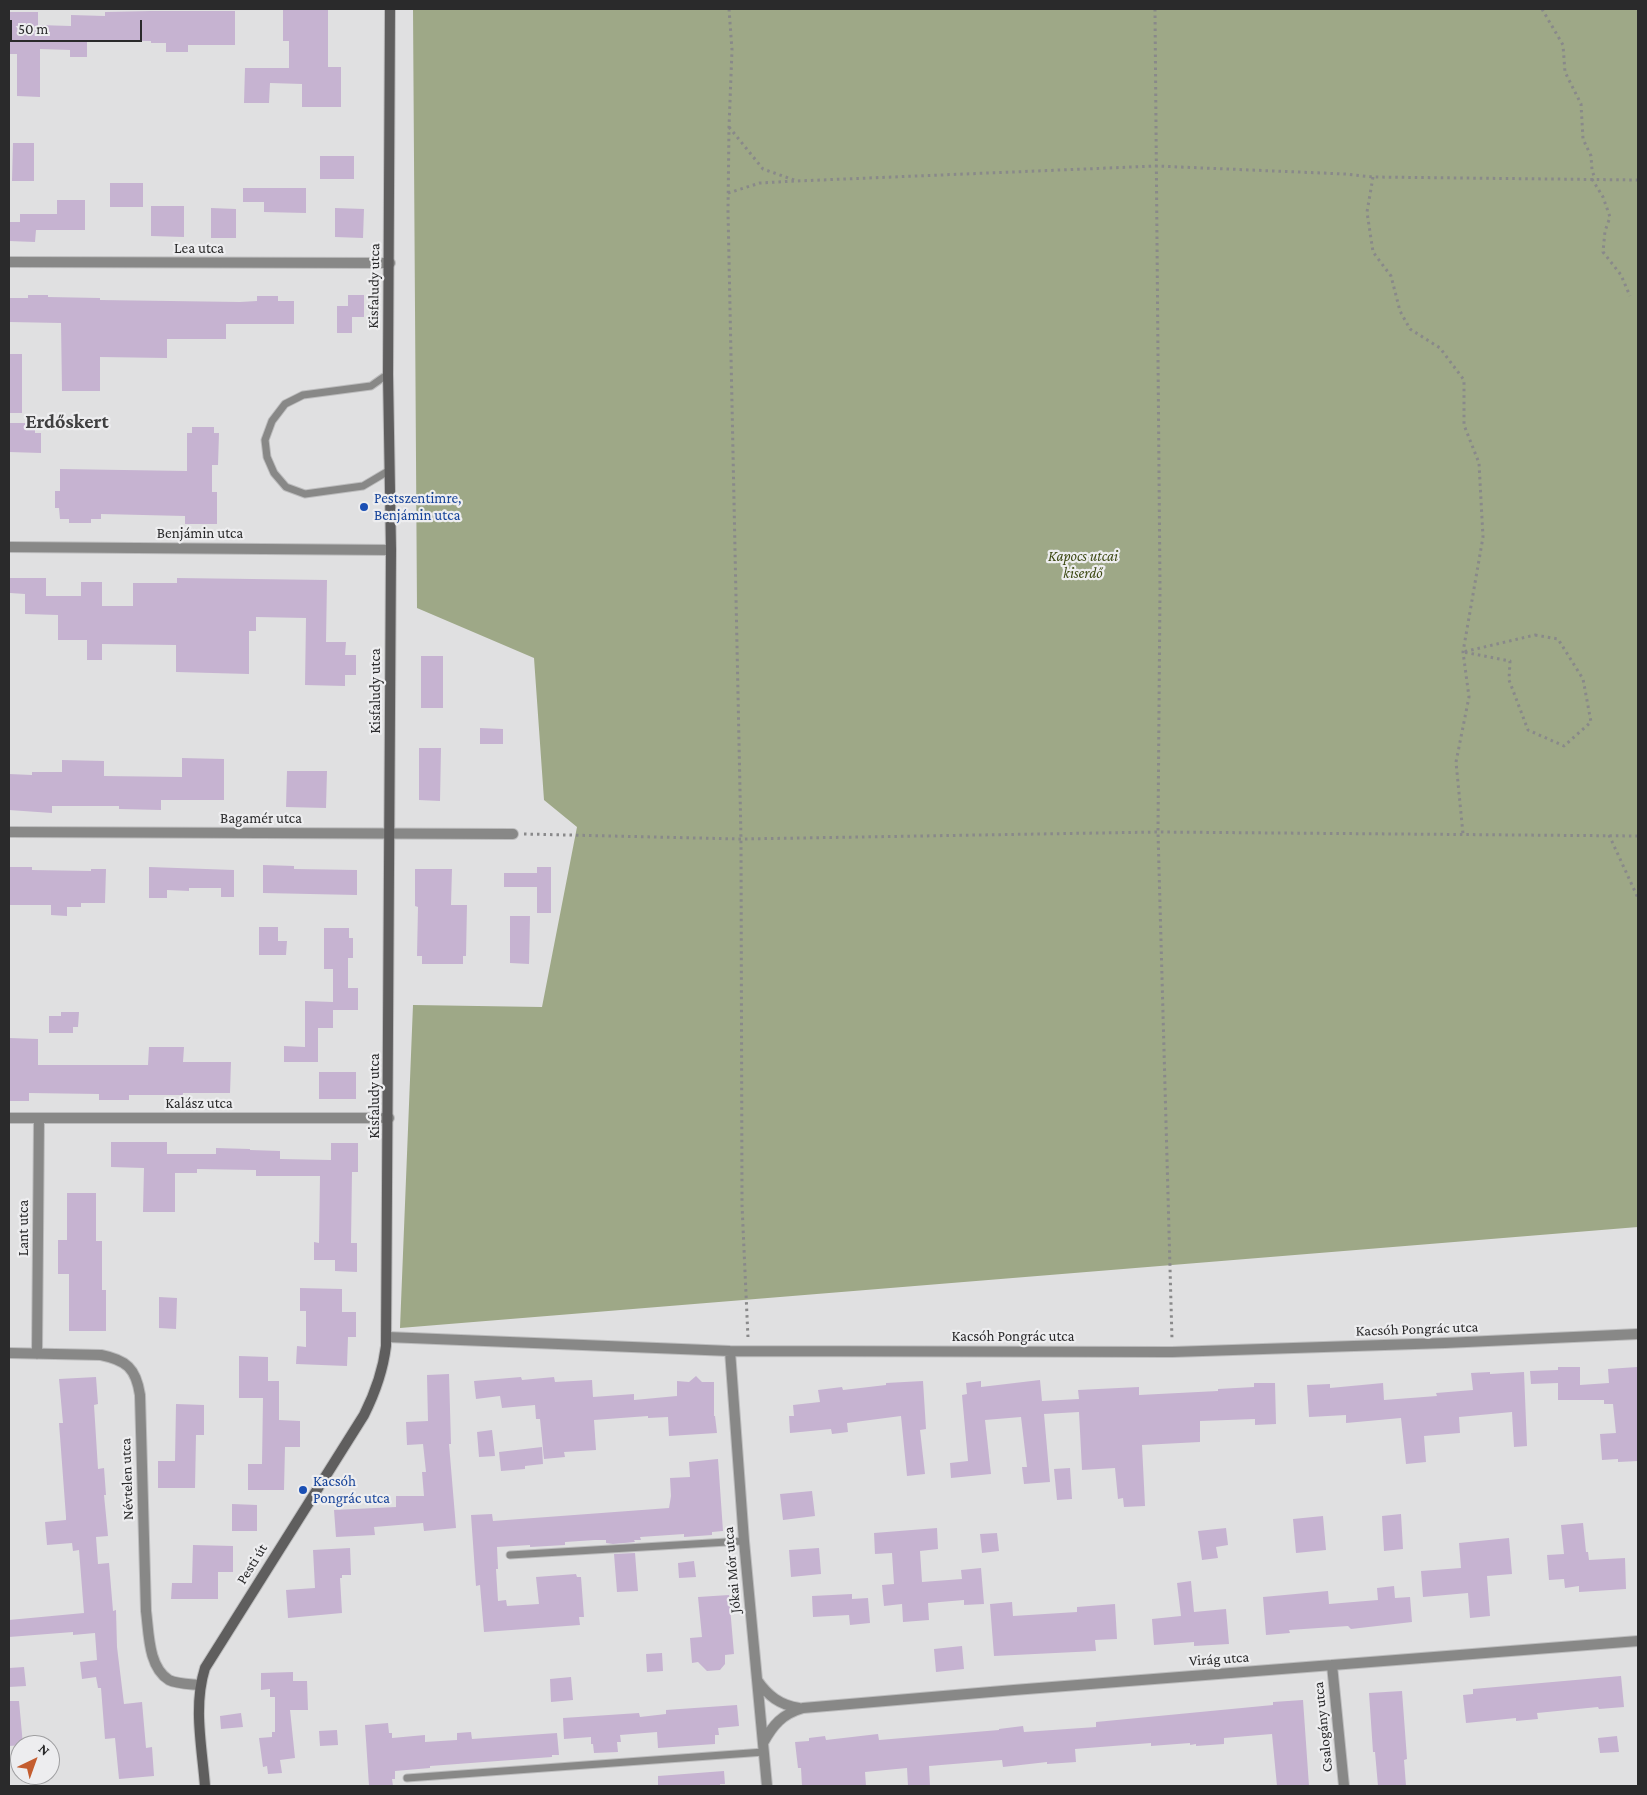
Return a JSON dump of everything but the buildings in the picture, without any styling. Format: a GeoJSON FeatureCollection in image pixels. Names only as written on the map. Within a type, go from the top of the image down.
{"type":"FeatureCollection","features":[{"type":"Feature","properties":{"kind":"street","name":"Kisfaludy utca"},"geometry":{"type":"LineString","coordinates":[[382,1372],[387,1337],[389,1118],[391,550],[388,374],[390,9]]}},
{"type":"Feature","properties":{"kind":"street","name":"Lea utca"},"geometry":{"type":"LineString","coordinates":[[9,262],[390,263]]}},
{"type":"Feature","properties":{"kind":"street","name":"Benjámin utca"},"geometry":{"type":"LineString","coordinates":[[9,547],[391,550]]}},
{"type":"Feature","properties":{"kind":"street","name":"Bagamér utca"},"geometry":{"type":"LineString","coordinates":[[9,832],[513,834]]}},
{"type":"Feature","properties":{"kind":"street","name":"Kalász utca"},"geometry":{"type":"LineString","coordinates":[[9,1118],[389,1118]]}},
{"type":"Feature","properties":{"kind":"street","name":"Lant utca"},"geometry":{"type":"LineString","coordinates":[[37,1354],[39,1118]]}},
{"type":"Feature","properties":{"kind":"street","name":"Kacsóh Pongrác utca"},"geometry":{"type":"LineString","coordinates":[[387,1337],[730,1351],[1172,1352],[1445,1343],[1638,1334]]}},
{"type":"Feature","properties":{"kind":"street","name":"Jókai Mór utca"},"geometry":{"type":"LineString","coordinates":[[730,1351],[744,1541],[766,1786]]}},
{"type":"Feature","properties":{"kind":"street","name":"Névtelen utca"},"geometry":{"type":"LineString","coordinates":[[9,1353],[101,1354],[114,1358],[128,1366],[138,1380],[140,1394],[146,1611],[155,1666],[171,1681],[200,1685]]}},
{"type":"Feature","properties":{"kind":"street","name":"Pesti út"},"geometry":{"type":"LineString","coordinates":[[205,1786],[198,1710],[200,1685],[205,1668],[364,1415],[382,1372]]}},
{"type":"Feature","properties":{"kind":"street","name":"Virág utca"},"geometry":{"type":"LineString","coordinates":[[757,1680],[764,1690],[780,1703],[803,1708],[1638,1641]]}},
{"type":"Feature","properties":{"kind":"street","name":"Csalogány utca"},"geometry":{"type":"LineString","coordinates":[[1332,1665],[1344,1786]]}},
{"type":"Feature","properties":{"kind":"street","name":"Virág utca"},"geometry":{"type":"LineString","coordinates":[[763,1748],[769,1731],[778,1720],[785,1714],[803,1708]]}},
{"type":"Feature","properties":{"kind":"lane"},"geometry":{"type":"LineString","coordinates":[[388,374],[372,386],[302,395],[285,404],[272,421],[264,440],[267,457],[274,473],[286,487],[305,494],[363,486],[390,470]]}},
{"type":"Feature","properties":{"kind":"lane"},"geometry":{"type":"LineString","coordinates":[[510,1555],[744,1541]]}},
{"type":"Feature","properties":{"kind":"lane"},"geometry":{"type":"LineString","coordinates":[[407,1778],[763,1748]]}},
{"type":"Feature","properties":{"kind":"path"},"geometry":{"type":"LineString","coordinates":[[729,9],[732,50],[728,126],[728,193],[741,839],[742,1205],[749,1351]]}},
{"type":"Feature","properties":{"kind":"path"},"geometry":{"type":"LineString","coordinates":[[1155,9],[1160,589],[1158,832],[1172,1352]]}},
{"type":"Feature","properties":{"kind":"path"},"geometry":{"type":"LineString","coordinates":[[1542,9],[1563,45],[1565,72],[1580,104],[1583,139],[1591,156],[1594,179],[1610,217],[1605,231],[1603,252],[1621,275],[1630,296]]}},
{"type":"Feature","properties":{"kind":"path"},"geometry":{"type":"LineString","coordinates":[[728,126],[763,169],[797,181]]}},
{"type":"Feature","properties":{"kind":"path"},"geometry":{"type":"LineString","coordinates":[[728,193],[760,183],[1156,166],[1345,174],[1373,177],[1638,180]]}},
{"type":"Feature","properties":{"kind":"path"},"geometry":{"type":"LineString","coordinates":[[1373,177],[1367,212],[1373,252],[1391,276],[1400,311],[1410,329],[1440,348],[1464,380],[1464,425],[1479,463],[1483,537],[1463,652],[1469,697],[1456,762],[1463,834]]}},
{"type":"Feature","properties":{"kind":"path"},"geometry":{"type":"LineString","coordinates":[[1535,635],[1558,639],[1583,679],[1591,722],[1564,746],[1528,730],[1509,680],[1510,661],[1463,652],[1535,635]]}},
{"type":"Feature","properties":{"kind":"path"},"geometry":{"type":"LineString","coordinates":[[513,834],[741,839],[1158,832],[1638,836]]}},
{"type":"Feature","properties":{"kind":"path"},"geometry":{"type":"LineString","coordinates":[[1608,835],[1638,898]]}},
{"type":"Feature","properties":{"kind":"green space","name":"Kapocs utcai kiserdő"},"geometry":{"type":"Polygon","coordinates":[[[413,9],[1638,9],[1638,1227],[400,1328],[413,1005],[542,1007],[577,827],[544,800],[534,658],[417,608],[413,9]]]}},
{"type":"Feature","properties":{"kind":"place","name":"Pestszentimre, Benjámin utca"},"geometry":{"type":"Point","coordinates":[364,507]}},
{"type":"Feature","properties":{"kind":"place","name":"Kacsóh Pongrác utca"},"geometry":{"type":"Point","coordinates":[303,1490]}},
{"type":"Feature","properties":{"kind":"district","name":"Erdőskert"},"geometry":{"type":"Point","coordinates":[67,422]}}]}
